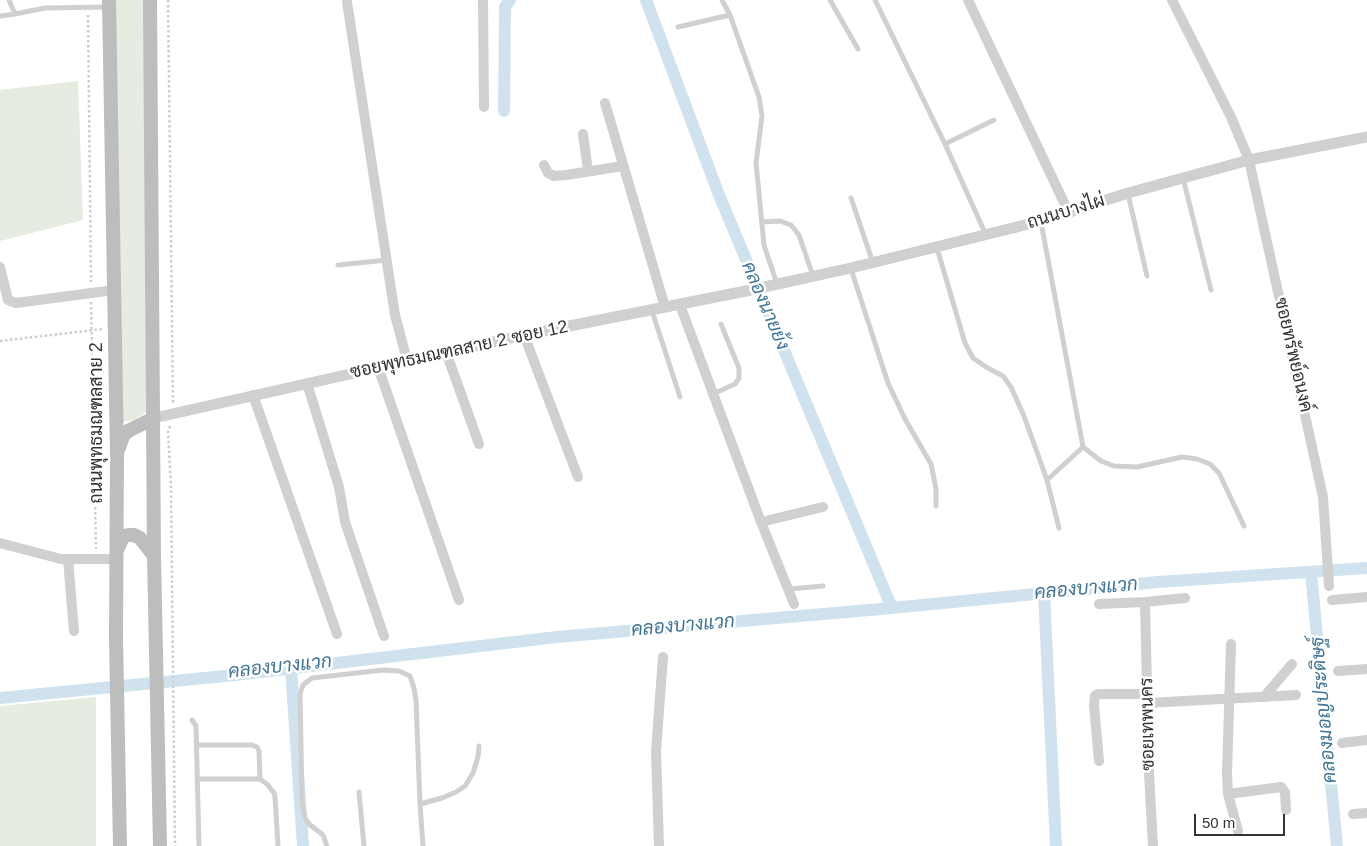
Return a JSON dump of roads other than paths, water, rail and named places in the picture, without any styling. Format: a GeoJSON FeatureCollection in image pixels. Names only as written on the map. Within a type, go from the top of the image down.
{"type":"FeatureCollection","features":[{"type":"Feature","properties":{"kind":"main road"},"geometry":{"type":"LineString","coordinates":[[150,0],[154,556],[160,846]]}},
{"type":"Feature","properties":{"kind":"main road","name":"ถนนพุทธมณฑลสาย 2"},"geometry":{"type":"LineString","coordinates":[[109,3],[117,454],[116,638],[120,846]]}},
{"type":"Feature","properties":{"kind":"main road"},"geometry":{"type":"LineString","coordinates":[[117,454],[123,436],[128,431],[154,418]]}},
{"type":"Feature","properties":{"kind":"main road"},"geometry":{"type":"LineString","coordinates":[[116,556],[123,537],[134,535],[146,544],[154,556]]}},
{"type":"Feature","properties":{"kind":"street"},"geometry":{"type":"LineString","coordinates":[[483,0],[484,107]]}},
{"type":"Feature","properties":{"kind":"street"},"geometry":{"type":"LineString","coordinates":[[968,0],[1069,213]]}},
{"type":"Feature","properties":{"kind":"street","name":"ซอยทรัพย์อนงค์"},"geometry":{"type":"LineString","coordinates":[[1172,0],[1231,117],[1249,160],[1323,498],[1329,586]]}},
{"type":"Feature","properties":{"kind":"street"},"geometry":{"type":"LineString","coordinates":[[347,2],[395,315],[408,360]]}},
{"type":"Feature","properties":{"kind":"street"},"geometry":{"type":"LineString","coordinates":[[605,103],[665,307]]}},
{"type":"Feature","properties":{"kind":"street"},"geometry":{"type":"LineString","coordinates":[[582,134],[588,171]]}},
{"type":"Feature","properties":{"kind":"street","name":"ถนนบางไผ่"},"geometry":{"type":"LineString","coordinates":[[765,287],[873,263],[1041,221],[1249,160],[1367,137]]}},
{"type":"Feature","properties":{"kind":"street"},"geometry":{"type":"LineString","coordinates":[[544,165],[548,173],[554,176],[623,166]]}},
{"type":"Feature","properties":{"kind":"street"},"geometry":{"type":"LineString","coordinates":[[0,267],[8,300],[16,303],[114,290]]}},
{"type":"Feature","properties":{"kind":"street","name":"ซอยพุทธมณฑลสาย 2 ซอย 12"},"geometry":{"type":"LineString","coordinates":[[154,418],[524,335],[765,287]]}},
{"type":"Feature","properties":{"kind":"street"},"geometry":{"type":"LineString","coordinates":[[680,305],[761,522],[794,604]]}},
{"type":"Feature","properties":{"kind":"street"},"geometry":{"type":"LineString","coordinates":[[524,335],[578,477]]}},
{"type":"Feature","properties":{"kind":"street"},"geometry":{"type":"LineString","coordinates":[[446,352],[479,444]]}},
{"type":"Feature","properties":{"kind":"street"},"geometry":{"type":"LineString","coordinates":[[378,367],[459,600]]}},
{"type":"Feature","properties":{"kind":"street"},"geometry":{"type":"LineString","coordinates":[[307,383],[340,487],[345,522],[384,636]]}},
{"type":"Feature","properties":{"kind":"street"},"geometry":{"type":"LineString","coordinates":[[253,395],[337,634]]}},
{"type":"Feature","properties":{"kind":"street"},"geometry":{"type":"LineString","coordinates":[[761,522],[823,507]]}},
{"type":"Feature","properties":{"kind":"street"},"geometry":{"type":"LineString","coordinates":[[0,543],[61,559],[116,556]]}},
{"type":"Feature","properties":{"kind":"street"},"geometry":{"type":"LineString","coordinates":[[68,558],[74,631]]}},
{"type":"Feature","properties":{"kind":"street"},"geometry":{"type":"LineString","coordinates":[[1332,600],[1367,597]]}},
{"type":"Feature","properties":{"kind":"street"},"geometry":{"type":"LineString","coordinates":[[1098,604],[1185,598]]}},
{"type":"Feature","properties":{"kind":"street","name":"ซอยเทพนคร"},"geometry":{"type":"LineString","coordinates":[[1146,602],[1153,846]]}},
{"type":"Feature","properties":{"kind":"street"},"geometry":{"type":"LineString","coordinates":[[1231,644],[1227,773],[1228,794],[1238,831]]}},
{"type":"Feature","properties":{"kind":"street"},"geometry":{"type":"LineString","coordinates":[[659,846],[656,751],[663,657]]}},
{"type":"Feature","properties":{"kind":"street"},"geometry":{"type":"LineString","coordinates":[[1264,697],[1292,664]]}},
{"type":"Feature","properties":{"kind":"street"},"geometry":{"type":"LineString","coordinates":[[1338,671],[1367,668]]}},
{"type":"Feature","properties":{"kind":"street"},"geometry":{"type":"LineString","coordinates":[[1099,761],[1094,705],[1095,696],[1098,694],[1148,698],[1229,699],[1296,696]]}},
{"type":"Feature","properties":{"kind":"street"},"geometry":{"type":"LineString","coordinates":[[1342,743],[1367,740]]}},
{"type":"Feature","properties":{"kind":"street"},"geometry":{"type":"LineString","coordinates":[[1228,794],[1281,787],[1285,792],[1286,810]]}},
{"type":"Feature","properties":{"kind":"street"},"geometry":{"type":"LineString","coordinates":[[1353,814],[1367,813]]}},
{"type":"Feature","properties":{"kind":"lane"},"geometry":{"type":"LineString","coordinates":[[9,0],[15,14]]}},
{"type":"Feature","properties":{"kind":"lane"},"geometry":{"type":"LineString","coordinates":[[722,0],[730,15],[759,97],[762,116],[756,163],[764,245],[777,284]]}},
{"type":"Feature","properties":{"kind":"lane"},"geometry":{"type":"LineString","coordinates":[[830,0],[858,49]]}},
{"type":"Feature","properties":{"kind":"lane"},"geometry":{"type":"LineString","coordinates":[[875,0],[945,144],[986,235]]}},
{"type":"Feature","properties":{"kind":"lane"},"geometry":{"type":"LineString","coordinates":[[0,16],[36,9],[109,3]]}},
{"type":"Feature","properties":{"kind":"lane"},"geometry":{"type":"LineString","coordinates":[[678,27],[730,15]]}},
{"type":"Feature","properties":{"kind":"lane"},"geometry":{"type":"LineString","coordinates":[[945,144],[994,120]]}},
{"type":"Feature","properties":{"kind":"lane"},"geometry":{"type":"LineString","coordinates":[[1183,178],[1211,290]]}},
{"type":"Feature","properties":{"kind":"lane"},"geometry":{"type":"LineString","coordinates":[[1128,194],[1147,276]]}},
{"type":"Feature","properties":{"kind":"lane"},"geometry":{"type":"LineString","coordinates":[[851,198],[873,263]]}},
{"type":"Feature","properties":{"kind":"lane"},"geometry":{"type":"LineString","coordinates":[[762,222],[780,221],[790,225],[799,235],[813,276]]}},
{"type":"Feature","properties":{"kind":"lane"},"geometry":{"type":"LineString","coordinates":[[1041,221],[1083,447],[1101,461],[1114,466],[1137,468],[1182,457],[1197,459],[1210,464],[1219,473],[1244,526]]}},
{"type":"Feature","properties":{"kind":"lane"},"geometry":{"type":"LineString","coordinates":[[937,247],[965,343],[973,358],[986,368],[1002,376],[1011,387],[1024,416],[1047,480],[1059,528]]}},
{"type":"Feature","properties":{"kind":"lane"},"geometry":{"type":"LineString","coordinates":[[338,265],[387,260]]}},
{"type":"Feature","properties":{"kind":"lane"},"geometry":{"type":"LineString","coordinates":[[851,268],[888,384],[905,419],[931,464],[936,489],[936,506]]}},
{"type":"Feature","properties":{"kind":"lane"},"geometry":{"type":"LineString","coordinates":[[652,310],[680,397]]}},
{"type":"Feature","properties":{"kind":"lane"},"geometry":{"type":"LineString","coordinates":[[713,394],[735,384],[739,378],[739,368],[721,324]]}},
{"type":"Feature","properties":{"kind":"lane"},"geometry":{"type":"LineString","coordinates":[[1047,480],[1083,447]]}},
{"type":"Feature","properties":{"kind":"lane"},"geometry":{"type":"LineString","coordinates":[[789,589],[823,586]]}},
{"type":"Feature","properties":{"kind":"lane"},"geometry":{"type":"LineString","coordinates":[[327,846],[323,835],[304,818],[302,803],[300,694],[303,685],[312,678],[383,670],[399,671],[410,676],[414,688],[423,846]]}},
{"type":"Feature","properties":{"kind":"lane"},"geometry":{"type":"LineString","coordinates":[[192,720],[196,726],[199,846]]}},
{"type":"Feature","properties":{"kind":"lane"},"geometry":{"type":"LineString","coordinates":[[197,745],[252,745],[257,747],[259,751],[260,779]]}},
{"type":"Feature","properties":{"kind":"lane"},"geometry":{"type":"LineString","coordinates":[[420,804],[442,798],[465,786],[473,773],[479,746]]}},
{"type":"Feature","properties":{"kind":"lane"},"geometry":{"type":"LineString","coordinates":[[197,779],[260,779],[271,788],[275,798],[278,846]]}},
{"type":"Feature","properties":{"kind":"lane"},"geometry":{"type":"LineString","coordinates":[[359,792],[364,846]]}},
{"type":"Feature","properties":{"kind":"waterway","name":"คลองนายย้ง"},"geometry":{"type":"LineString","coordinates":[[504,111],[505,7],[510,0]]}},
{"type":"Feature","properties":{"kind":"waterway","name":"คลองนายย้ง"},"geometry":{"type":"LineString","coordinates":[[646,0],[719,195],[892,608]]}},
{"type":"Feature","properties":{"kind":"waterway","name":"คลองบางแวก"},"geometry":{"type":"LineString","coordinates":[[0,698],[235,675],[557,637],[881,609],[1158,582],[1367,568]]}},
{"type":"Feature","properties":{"kind":"waterway","name":"คลองมอญประดิษฐ์"},"geometry":{"type":"LineString","coordinates":[[1311,573],[1337,846]]}},
{"type":"Feature","properties":{"kind":"waterway"},"geometry":{"type":"LineString","coordinates":[[1044,593],[1056,846]]}},
{"type":"Feature","properties":{"kind":"waterway"},"geometry":{"type":"LineString","coordinates":[[291,668],[303,846]]}}]}
